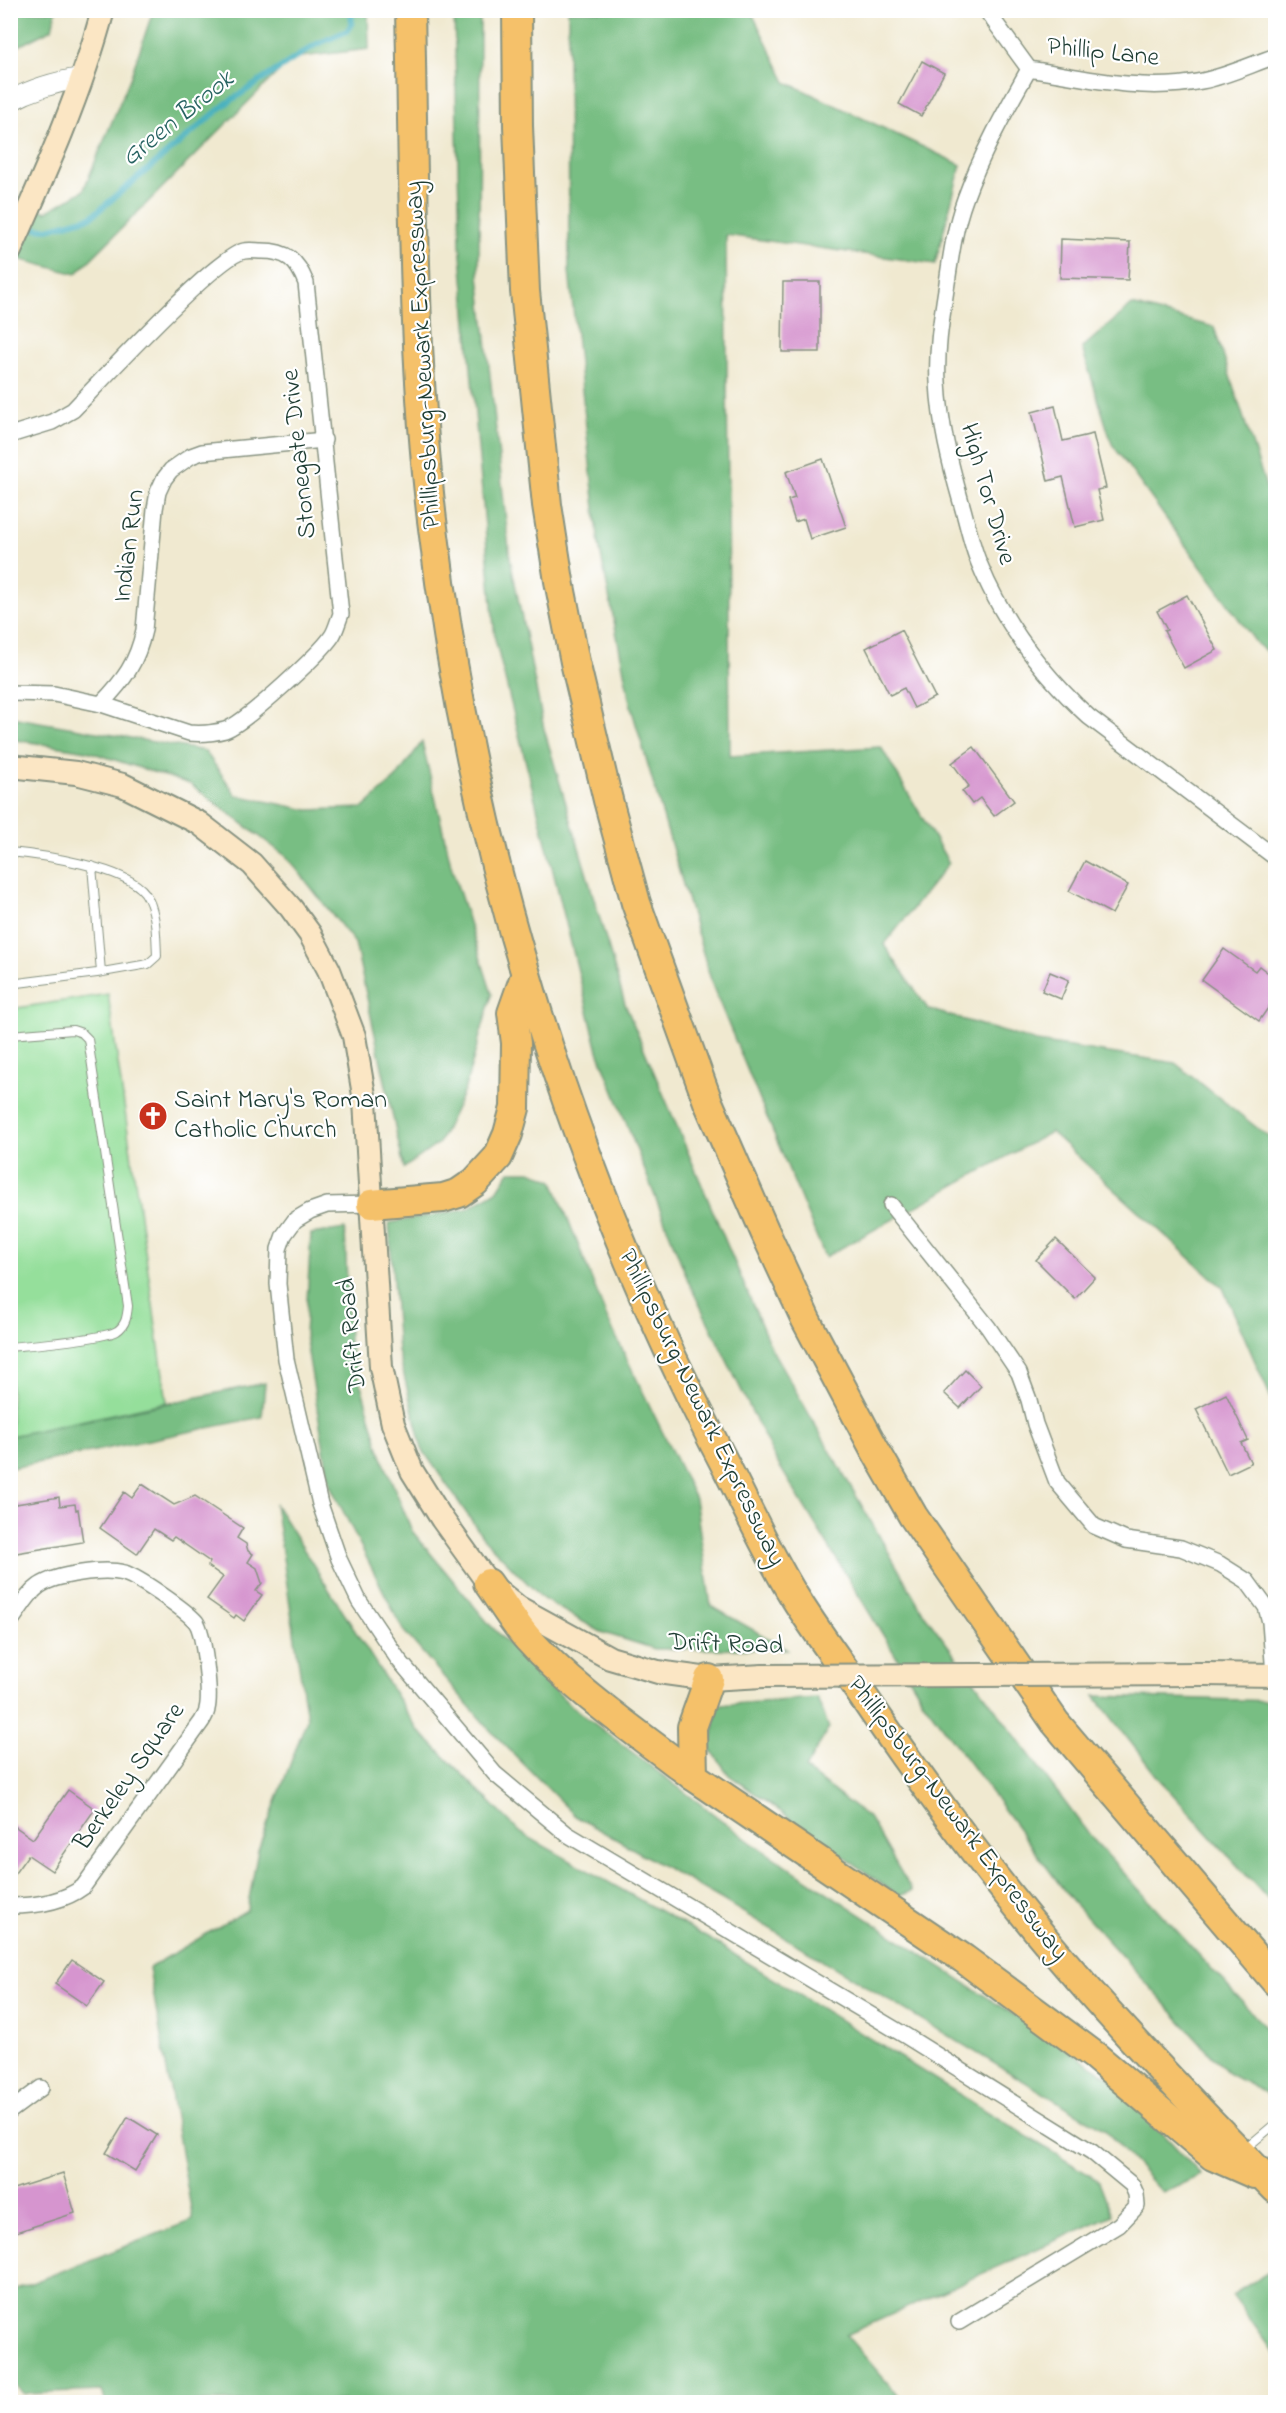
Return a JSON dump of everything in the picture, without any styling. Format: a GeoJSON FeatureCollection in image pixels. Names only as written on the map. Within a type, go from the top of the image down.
{"type":"FeatureCollection","features":[{"type":"Feature","properties":{"kind":"highway","name":"Phillipsburg-Newark Expressway"},"geometry":{"type":"LineString","coordinates":[[410,10],[419,363],[432,519],[453,663],[474,779],[525,976],[574,1125],[617,1235],[676,1368],[792,1593],[908,1762],[1049,1944],[1156,2065],[1271,2184]]}},
{"type":"Feature","properties":{"kind":"highway"},"geometry":{"type":"LineString","coordinates":[[517,10],[518,126],[525,291],[546,494],[559,581],[575,662],[608,800],[636,903],[708,1102],[806,1320],[874,1448],[919,1525],[1055,1722],[1275,1982]]}},
{"type":"Feature","properties":{"kind":"highway"},"geometry":{"type":"LineString","coordinates":[[371,1204],[443,1198],[459,1193],[475,1182],[498,1156],[508,1134],[515,1108],[516,1043],[512,1013],[525,976]]}},
{"type":"Feature","properties":{"kind":"highway"},"geometry":{"type":"LineString","coordinates":[[488,1583],[526,1637],[553,1665],[584,1692],[693,1776],[964,1959],[1095,2056],[1214,2156],[1271,2184]]}},
{"type":"Feature","properties":{"kind":"highway"},"geometry":{"type":"LineString","coordinates":[[693,1776],[692,1727],[709,1679]]}},
{"type":"Feature","properties":{"kind":"main road"},"geometry":{"type":"LineString","coordinates":[[11,249],[37,192],[81,78],[103,10]]}},
{"type":"Feature","properties":{"kind":"main road","name":"Drift Road"},"geometry":{"type":"LineString","coordinates":[[10,766],[76,773],[123,785],[199,823],[252,864],[291,908],[310,934],[329,970],[354,1036],[365,1101],[381,1367],[393,1424],[412,1471],[442,1519],[488,1583],[519,1608],[610,1658],[658,1672],[709,1679],[1275,1675]]}},
{"type":"Feature","properties":{"kind":"street","name":"Phillip Lane"},"geometry":{"type":"LineString","coordinates":[[986,10],[1029,69],[1124,84],[1180,85],[1204,81],[1275,56]]}},
{"type":"Feature","properties":{"kind":"street","name":"High Tor Drive"},"geometry":{"type":"LineString","coordinates":[[1029,69],[1001,120],[965,198],[954,237],[940,326],[938,380],[941,419],[952,469],[978,562],[993,594],[1019,638],[1069,698],[1089,717],[1275,858]]}},
{"type":"Feature","properties":{"kind":"street"},"geometry":{"type":"LineString","coordinates":[[10,101],[53,82],[81,78]]}},
{"type":"Feature","properties":{"kind":"street","name":"Stonegate Drive"},"geometry":{"type":"LineString","coordinates":[[10,435],[52,422],[73,410],[204,278],[242,251],[276,251],[292,258],[302,271],[306,283],[324,440],[341,614],[332,635],[309,660],[244,719],[226,729],[200,734],[189,733],[101,704],[54,694],[10,693]]}},
{"type":"Feature","properties":{"kind":"street","name":"Indian Run"},"geometry":{"type":"LineString","coordinates":[[101,704],[130,672],[140,650],[144,630],[155,509],[158,492],[171,470],[181,462],[202,452],[324,440]]}},
{"type":"Feature","properties":{"kind":"street"},"geometry":{"type":"LineString","coordinates":[[371,1204],[327,1205],[295,1220],[284,1235],[279,1249],[278,1284],[286,1359],[320,1504],[339,1559],[359,1601],[398,1659],[495,1774],[567,1834],[906,2036],[1092,2152],[1132,2185],[1136,2194],[1137,2206],[1119,2225],[959,2322]]}},
{"type":"Feature","properties":{"kind":"street","name":"Drift Road"},"geometry":{"type":"LineString","coordinates":[[891,1205],[988,1327],[1019,1373],[1057,1482],[1094,1526],[1126,1540],[1181,1548],[1221,1564],[1247,1581],[1266,1607],[1270,1622],[1275,1675]]}},
{"type":"Feature","properties":{"kind":"street","name":"Berkeley Square"},"geometry":{"type":"LineString","coordinates":[[10,1622],[36,1587],[48,1580],[64,1575],[124,1573],[139,1580],[197,1623],[202,1639],[208,1708],[202,1721],[83,1887],[71,1896],[55,1901],[10,1906]]}},
{"type":"Feature","properties":{"kind":"street"},"geometry":{"type":"LineString","coordinates":[[10,2111],[41,2088]]}},
{"type":"Feature","properties":{"kind":"lane"},"geometry":{"type":"LineString","coordinates":[[10,852],[92,866],[122,878],[144,892],[154,919],[158,956],[148,964],[10,984]]}},
{"type":"Feature","properties":{"kind":"lane"},"geometry":{"type":"LineString","coordinates":[[92,866],[101,972]]}},
{"type":"Feature","properties":{"kind":"lane"},"geometry":{"type":"LineString","coordinates":[[10,1035],[73,1030],[82,1033],[88,1039],[128,1306],[124,1324],[108,1335],[10,1347]]}},
{"type":"Feature","properties":{"kind":"lane"},"geometry":{"type":"LineString","coordinates":[[1241,2152],[1275,2123]]}},
{"type":"Feature","properties":{"kind":"green space"},"geometry":{"type":"Polygon","coordinates":[[[13,11],[56,11],[52,29],[11,50],[13,11]]]}},
{"type":"Feature","properties":{"kind":"green space"},"geometry":{"type":"Polygon","coordinates":[[[153,11],[368,11],[369,49],[292,58],[76,274],[11,257],[10,196],[46,212],[83,191],[131,76],[153,11]]]}},
{"type":"Feature","properties":{"kind":"green space"},"geometry":{"type":"Polygon","coordinates":[[[454,11],[480,11],[479,275],[510,558],[544,729],[625,1004],[771,1348],[923,1612],[1090,1836],[1275,2038],[1275,2091],[1267,2094],[1229,2074],[1072,1901],[924,1702],[774,1457],[689,1283],[598,1051],[495,639],[460,244],[454,11]]]}},
{"type":"Feature","properties":{"kind":"green space"},"geometry":{"type":"Polygon","coordinates":[[[568,11],[751,11],[786,82],[961,165],[935,264],[726,235],[730,756],[881,747],[949,863],[884,945],[928,1009],[1037,1042],[1175,1063],[1275,1142],[1275,1407],[1223,1288],[1051,1132],[825,1257],[713,987],[631,707],[599,545],[569,271],[568,11]]]}},
{"type":"Feature","properties":{"kind":"green space"},"geometry":{"type":"Polygon","coordinates":[[[1132,305],[1214,327],[1275,514],[1275,658],[1257,644],[1112,444],[1082,348],[1132,305]]]}},
{"type":"Feature","properties":{"kind":"green space"},"geometry":{"type":"Polygon","coordinates":[[[11,717],[205,751],[236,795],[308,810],[363,808],[396,778],[422,742],[452,869],[492,994],[464,1091],[439,1143],[404,1168],[355,943],[287,857],[190,784],[87,751],[11,739],[11,717]]]}},
{"type":"Feature","properties":{"kind":"green space"},"geometry":{"type":"Polygon","coordinates":[[[108,994],[167,1402],[11,1436],[11,1009],[108,994]]]}},
{"type":"Feature","properties":{"kind":"green space"},"geometry":{"type":"Polygon","coordinates":[[[510,1171],[531,1171],[553,1181],[607,1318],[695,1499],[711,1606],[787,1649],[655,1649],[601,1632],[543,1599],[485,1540],[422,1449],[398,1351],[389,1223],[467,1209],[497,1191],[510,1171]]]}},
{"type":"Feature","properties":{"kind":"green space"},"geometry":{"type":"Polygon","coordinates":[[[345,1229],[349,1343],[381,1455],[412,1531],[489,1624],[570,1705],[753,1844],[1115,2081],[1201,2175],[1162,2193],[1105,2130],[721,1899],[575,1816],[490,1730],[403,1630],[330,1485],[305,1335],[311,1234],[345,1229]]]}},
{"type":"Feature","properties":{"kind":"green space"},"geometry":{"type":"Polygon","coordinates":[[[265,1383],[262,1417],[11,1468],[11,1436],[265,1383]]]}},
{"type":"Feature","properties":{"kind":"green space"},"geometry":{"type":"Polygon","coordinates":[[[275,1504],[417,1729],[521,1833],[711,1940],[1099,2181],[1112,2215],[846,2335],[904,2402],[106,2402],[102,2391],[24,2394],[11,2381],[11,2291],[193,2220],[149,1968],[247,1910],[258,1850],[307,1719],[275,1504]]]}},
{"type":"Feature","properties":{"kind":"green space"},"geometry":{"type":"Polygon","coordinates":[[[1095,1696],[1275,1701],[1275,1907],[1159,1779],[1095,1696]]]}},
{"type":"Feature","properties":{"kind":"green space"},"geometry":{"type":"Polygon","coordinates":[[[817,1698],[829,1728],[805,1769],[870,1819],[912,1891],[899,1896],[729,1775],[710,1748],[718,1705],[817,1698]]]}},
{"type":"Feature","properties":{"kind":"green space"},"geometry":{"type":"Polygon","coordinates":[[[1275,2268],[1275,2354],[1232,2295],[1275,2268]]]}},
{"type":"Feature","properties":{"kind":"building"},"geometry":{"type":"Polygon","coordinates":[[[922,61],[944,73],[921,116],[899,104],[922,61]]]}},
{"type":"Feature","properties":{"kind":"building"},"geometry":{"type":"Polygon","coordinates":[[[1061,239],[1130,242],[1128,280],[1060,278],[1061,239]]]}},
{"type":"Feature","properties":{"kind":"building"},"geometry":{"type":"Polygon","coordinates":[[[783,282],[820,282],[820,352],[782,352],[783,282]]]}},
{"type":"Feature","properties":{"kind":"building"},"geometry":{"type":"Polygon","coordinates":[[[1055,406],[1063,441],[1093,434],[1106,488],[1097,490],[1104,520],[1075,527],[1063,477],[1048,481],[1032,412],[1055,406]]]}},
{"type":"Feature","properties":{"kind":"building"},"geometry":{"type":"Polygon","coordinates":[[[823,459],[846,527],[810,539],[804,519],[795,522],[788,500],[795,498],[786,472],[823,459]]]}},
{"type":"Feature","properties":{"kind":"building"},"geometry":{"type":"Polygon","coordinates":[[[1187,595],[1217,650],[1184,668],[1164,631],[1167,630],[1157,611],[1187,595]]]}},
{"type":"Feature","properties":{"kind":"building"},"geometry":{"type":"Polygon","coordinates":[[[901,630],[935,697],[914,708],[904,688],[890,695],[866,648],[901,630]]]}},
{"type":"Feature","properties":{"kind":"building"},"geometry":{"type":"Polygon","coordinates":[[[974,747],[1014,801],[994,816],[980,798],[972,804],[962,791],[969,786],[952,763],[974,747]]]}},
{"type":"Feature","properties":{"kind":"building"},"geometry":{"type":"Polygon","coordinates":[[[1085,861],[1128,885],[1112,914],[1069,891],[1085,861]]]}},
{"type":"Feature","properties":{"kind":"building"},"geometry":{"type":"Polygon","coordinates":[[[1224,949],[1255,971],[1259,966],[1275,978],[1275,998],[1259,1021],[1202,980],[1224,949]]]}},
{"type":"Feature","properties":{"kind":"building"},"geometry":{"type":"Polygon","coordinates":[[[1050,972],[1069,980],[1061,999],[1042,991],[1050,972]]]}},
{"type":"Feature","properties":{"kind":"building"},"geometry":{"type":"Polygon","coordinates":[[[1056,1239],[1095,1277],[1075,1299],[1036,1260],[1056,1239]]]}},
{"type":"Feature","properties":{"kind":"building"},"geometry":{"type":"Polygon","coordinates":[[[965,1370],[981,1386],[960,1408],[944,1393],[965,1370]]]}},
{"type":"Feature","properties":{"kind":"building"},"geometry":{"type":"Polygon","coordinates":[[[1226,1394],[1248,1440],[1241,1443],[1251,1463],[1228,1474],[1196,1409],[1226,1394]]]}},
{"type":"Feature","properties":{"kind":"building"},"geometry":{"type":"Polygon","coordinates":[[[142,1484],[174,1505],[195,1496],[243,1528],[237,1538],[246,1544],[248,1551],[253,1554],[248,1562],[257,1568],[262,1583],[256,1591],[262,1595],[244,1621],[236,1615],[234,1618],[207,1599],[223,1577],[208,1566],[210,1562],[174,1537],[171,1540],[154,1529],[137,1554],[100,1528],[124,1492],[132,1498],[142,1484]]]}},
{"type":"Feature","properties":{"kind":"building"},"geometry":{"type":"Polygon","coordinates":[[[59,1497],[60,1506],[75,1504],[76,1510],[78,1509],[83,1542],[10,1554],[10,1505],[59,1497]]]}},
{"type":"Feature","properties":{"kind":"building"},"geometry":{"type":"Polygon","coordinates":[[[68,1790],[95,1809],[52,1871],[28,1855],[10,1880],[10,1823],[33,1839],[68,1790]]]}},
{"type":"Feature","properties":{"kind":"building"},"geometry":{"type":"Polygon","coordinates":[[[72,1960],[104,1982],[87,2006],[55,1984],[72,1960]]]}},
{"type":"Feature","properties":{"kind":"building"},"geometry":{"type":"Polygon","coordinates":[[[128,2117],[157,2135],[135,2171],[106,2153],[128,2117]]]}},
{"type":"Feature","properties":{"kind":"building"},"geometry":{"type":"Polygon","coordinates":[[[63,2173],[75,2213],[10,2234],[10,2190],[63,2173]]]}},
{"type":"Feature","properties":{"kind":"waterway","name":"Green Brook"},"geometry":{"type":"LineString","coordinates":[[26,228],[48,229],[91,217],[227,103],[315,45],[347,31],[352,24],[351,10]]}},
{"type":"Feature","properties":{"kind":"place","name":"Saint Mary's Roman Catholic Church"},"geometry":{"type":"Point","coordinates":[153,1116]}}]}
